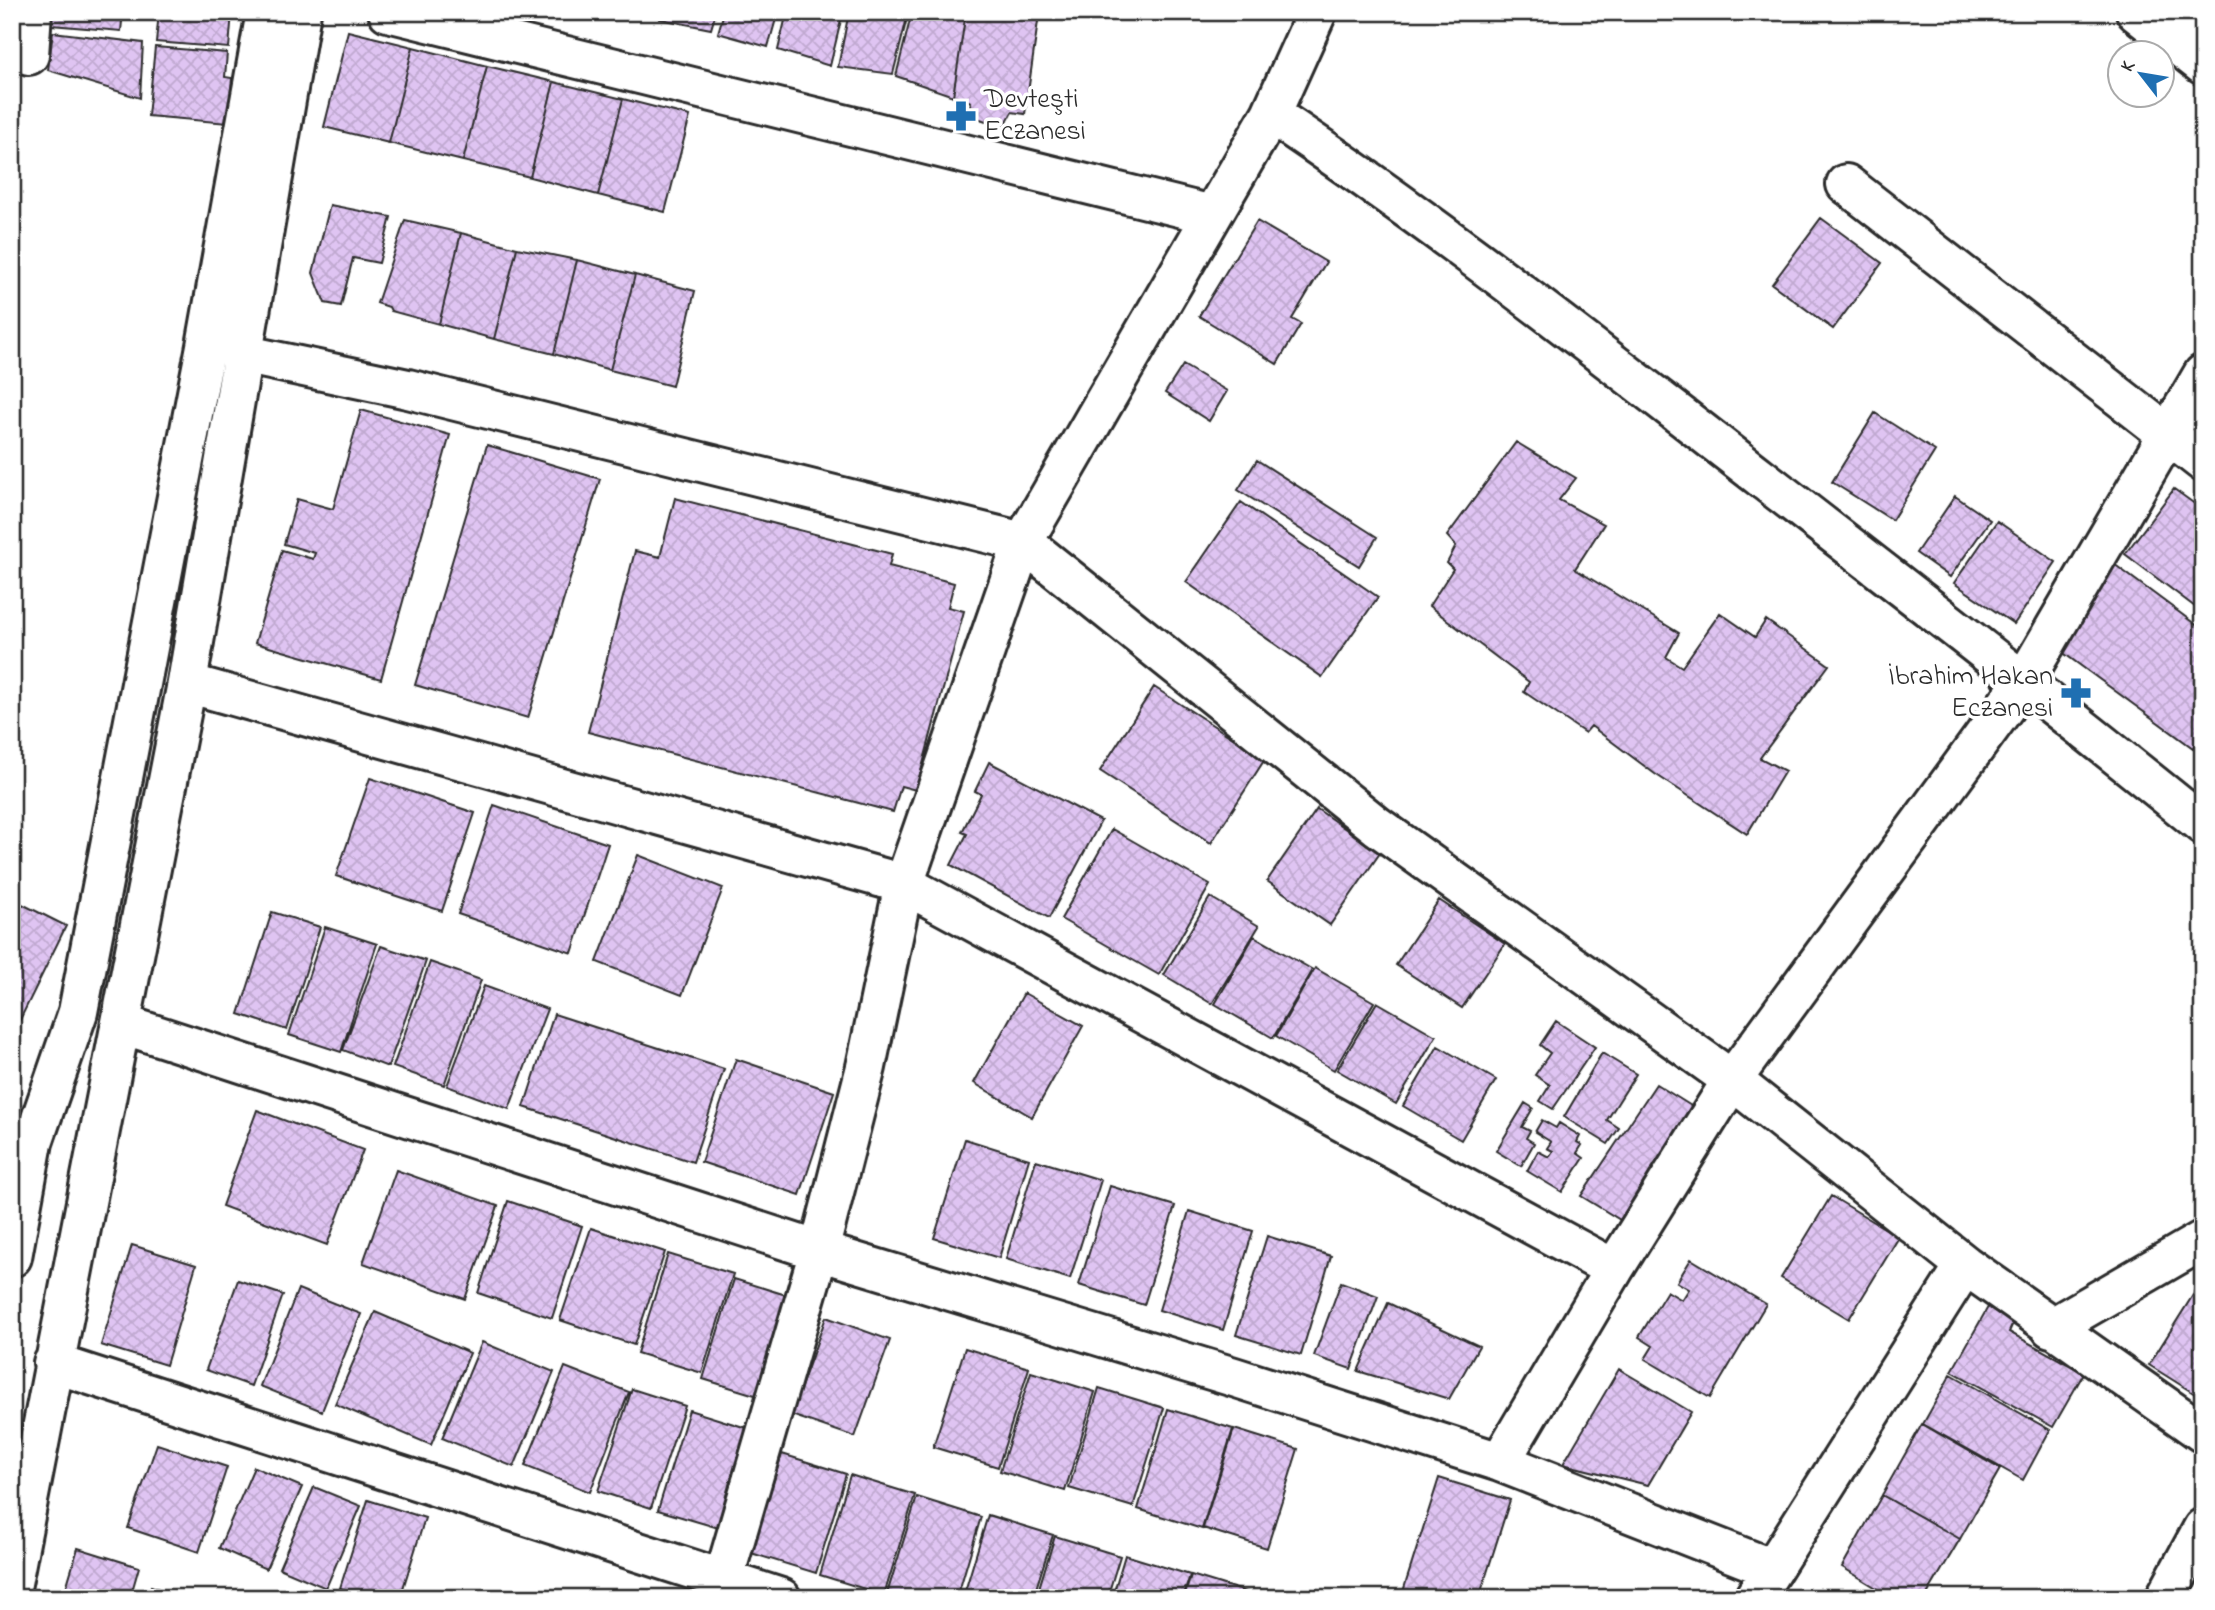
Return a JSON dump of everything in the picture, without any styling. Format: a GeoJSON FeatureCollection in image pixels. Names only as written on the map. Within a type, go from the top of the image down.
{"type":"FeatureCollection","features":[{"type":"Feature","properties":{"kind":"street"},"geometry":{"type":"LineString","coordinates":[[29,55],[32,12]]}},
{"type":"Feature","properties":{"kind":"street"},"geometry":{"type":"LineString","coordinates":[[12,1257],[33,1142],[78,1012],[206,346],[266,12]]}},
{"type":"Feature","properties":{"kind":"street"},"geometry":{"type":"LineString","coordinates":[[12,1583],[187,683],[301,12]]}},
{"type":"Feature","properties":{"kind":"street"},"geometry":{"type":"LineString","coordinates":[[388,12],[816,120],[1212,215]]}},
{"type":"Feature","properties":{"kind":"street"},"geometry":{"type":"LineString","coordinates":[[721,1590],[819,1251],[866,1067],[904,884],[1023,542],[1271,114],[1317,12]]}},
{"type":"Feature","properties":{"kind":"street"},"geometry":{"type":"LineString","coordinates":[[2136,12],[2190,40]]}},
{"type":"Feature","properties":{"kind":"street"},"geometry":{"type":"LineString","coordinates":[[1271,114],[1392,195],[2024,681],[2203,825]]}},
{"type":"Feature","properties":{"kind":"street"},"geometry":{"type":"LineString","coordinates":[[1846,184],[2203,462]]}},
{"type":"Feature","properties":{"kind":"street"},"geometry":{"type":"LineString","coordinates":[[242,354],[408,389],[1023,542],[1377,826],[1732,1080],[1965,1265],[2050,1328],[2203,1433]]}},
{"type":"Feature","properties":{"kind":"street"},"geometry":{"type":"LineString","coordinates":[[1500,1462],[1614,1269],[1732,1080],[2024,681],[2203,374]]}},
{"type":"Feature","properties":{"kind":"street"},"geometry":{"type":"LineString","coordinates":[[187,683],[904,884],[1614,1269]]}},
{"type":"Feature","properties":{"kind":"street"},"geometry":{"type":"LineString","coordinates":[[122,1024],[819,1251],[1234,1377],[1500,1462],[1762,1583],[1965,1265]]}},
{"type":"Feature","properties":{"kind":"street"},"geometry":{"type":"LineString","coordinates":[[2050,1328],[2203,1240]]}},
{"type":"Feature","properties":{"kind":"street"},"geometry":{"type":"LineString","coordinates":[[53,1363],[721,1590],[781,1598]]}},
{"type":"Feature","properties":{"kind":"street"},"geometry":{"type":"LineString","coordinates":[[2165,1598],[2203,1528]]}},
{"type":"Feature","properties":{"kind":"building"},"geometry":{"type":"Polygon","coordinates":[[[41,12],[123,12],[121,31],[40,24],[41,12]]]}},
{"type":"Feature","properties":{"kind":"building"},"geometry":{"type":"Polygon","coordinates":[[[159,12],[232,12],[229,48],[156,42],[159,12]]]}},
{"type":"Feature","properties":{"kind":"building"},"geometry":{"type":"Polygon","coordinates":[[[661,12],[716,12],[711,29],[660,19],[661,12]]]}},
{"type":"Feature","properties":{"kind":"building"},"geometry":{"type":"Polygon","coordinates":[[[724,12],[778,12],[768,47],[718,33],[724,12]]]}},
{"type":"Feature","properties":{"kind":"building"},"geometry":{"type":"Polygon","coordinates":[[[787,12],[843,12],[830,66],[778,50],[787,12]]]}},
{"type":"Feature","properties":{"kind":"building"},"geometry":{"type":"Polygon","coordinates":[[[849,12],[883,12],[907,18],[893,74],[838,67],[849,12]]]}},
{"type":"Feature","properties":{"kind":"building"},"geometry":{"type":"Polygon","coordinates":[[[912,12],[966,12],[953,96],[896,76],[912,12]]]}},
{"type":"Feature","properties":{"kind":"building"},"geometry":{"type":"Polygon","coordinates":[[[966,12],[1039,14],[1025,114],[1012,112],[1004,127],[968,115],[971,102],[953,96],[966,12]]]}},
{"type":"Feature","properties":{"kind":"building"},"geometry":{"type":"Polygon","coordinates":[[[348,31],[413,47],[389,143],[324,127],[348,31]]]}},
{"type":"Feature","properties":{"kind":"building"},"geometry":{"type":"Polygon","coordinates":[[[53,32],[143,43],[140,98],[48,70],[53,32]]]}},
{"type":"Feature","properties":{"kind":"building"},"geometry":{"type":"Polygon","coordinates":[[[155,47],[227,53],[225,77],[232,78],[228,123],[148,116],[155,47]]]}},
{"type":"Feature","properties":{"kind":"building"},"geometry":{"type":"Polygon","coordinates":[[[413,47],[487,66],[463,161],[389,143],[413,47]]]}},
{"type":"Feature","properties":{"kind":"building"},"geometry":{"type":"Polygon","coordinates":[[[487,66],[554,82],[530,177],[463,161],[487,66]]]}},
{"type":"Feature","properties":{"kind":"building"},"geometry":{"type":"Polygon","coordinates":[[[554,82],[623,99],[598,195],[530,177],[554,82]]]}},
{"type":"Feature","properties":{"kind":"building"},"geometry":{"type":"Polygon","coordinates":[[[623,99],[690,116],[665,212],[598,195],[623,99]]]}},
{"type":"Feature","properties":{"kind":"building"},"geometry":{"type":"Polygon","coordinates":[[[330,205],[391,217],[379,263],[353,258],[341,306],[325,303],[313,273],[330,205]]]}},
{"type":"Feature","properties":{"kind":"building"},"geometry":{"type":"Polygon","coordinates":[[[1821,218],[1882,263],[1833,329],[1772,284],[1821,218]]]}},
{"type":"Feature","properties":{"kind":"building"},"geometry":{"type":"Polygon","coordinates":[[[405,220],[461,233],[439,324],[391,311],[389,307],[377,303],[405,220]]]}},
{"type":"Feature","properties":{"kind":"building"},"geometry":{"type":"Polygon","coordinates":[[[1257,221],[1326,262],[1292,319],[1301,324],[1277,364],[1199,316],[1257,221]]]}},
{"type":"Feature","properties":{"kind":"building"},"geometry":{"type":"Polygon","coordinates":[[[461,233],[517,248],[494,339],[439,324],[461,233]]]}},
{"type":"Feature","properties":{"kind":"building"},"geometry":{"type":"Polygon","coordinates":[[[517,248],[577,260],[554,354],[494,339],[517,248]]]}},
{"type":"Feature","properties":{"kind":"building"},"geometry":{"type":"Polygon","coordinates":[[[577,260],[635,275],[610,370],[554,354],[577,260]]]}},
{"type":"Feature","properties":{"kind":"building"},"geometry":{"type":"Polygon","coordinates":[[[635,275],[695,291],[672,386],[610,370],[635,275]]]}},
{"type":"Feature","properties":{"kind":"building"},"geometry":{"type":"Polygon","coordinates":[[[1183,365],[1227,391],[1209,421],[1165,393],[1183,365]]]}},
{"type":"Feature","properties":{"kind":"building"},"geometry":{"type":"Polygon","coordinates":[[[361,410],[450,435],[381,679],[255,643],[282,550],[313,559],[315,553],[284,544],[297,499],[333,509],[361,410]]]}},
{"type":"Feature","properties":{"kind":"building"},"geometry":{"type":"Polygon","coordinates":[[[1875,413],[1935,451],[1892,520],[1832,482],[1875,413]]]}},
{"type":"Feature","properties":{"kind":"building"},"geometry":{"type":"Polygon","coordinates":[[[1516,442],[1576,478],[1559,500],[1604,524],[1575,569],[1679,633],[1666,657],[1682,667],[1720,613],[1755,637],[1766,620],[1829,665],[1760,758],[1785,771],[1747,834],[1655,774],[1591,726],[1585,733],[1524,692],[1529,682],[1429,606],[1453,569],[1447,563],[1456,546],[1447,536],[1516,442]]]}},
{"type":"Feature","properties":{"kind":"building"},"geometry":{"type":"Polygon","coordinates":[[[487,445],[600,479],[528,718],[415,685],[487,445]]]}},
{"type":"Feature","properties":{"kind":"building"},"geometry":{"type":"Polygon","coordinates":[[[1257,460],[1377,537],[1359,566],[1238,490],[1257,460]]]}},
{"type":"Feature","properties":{"kind":"building"},"geometry":{"type":"Polygon","coordinates":[[[2174,489],[2203,510],[2203,613],[2125,554],[2174,489]]]}},
{"type":"Feature","properties":{"kind":"building"},"geometry":{"type":"Polygon","coordinates":[[[1955,496],[1990,520],[1950,577],[1916,553],[1955,496]]]}},
{"type":"Feature","properties":{"kind":"building"},"geometry":{"type":"Polygon","coordinates":[[[675,498],[892,554],[889,566],[954,583],[948,607],[964,611],[916,790],[901,786],[893,812],[588,732],[635,551],[660,557],[675,498]]]}},
{"type":"Feature","properties":{"kind":"building"},"geometry":{"type":"Polygon","coordinates":[[[1241,502],[1378,597],[1322,677],[1186,582],[1241,502]]]}},
{"type":"Feature","properties":{"kind":"building"},"geometry":{"type":"Polygon","coordinates":[[[1997,521],[2056,562],[2014,624],[1954,583],[1997,521]]]}},
{"type":"Feature","properties":{"kind":"building"},"geometry":{"type":"Polygon","coordinates":[[[2114,564],[2203,630],[2203,733],[2193,748],[2058,649],[2114,564]]]}},
{"type":"Feature","properties":{"kind":"building"},"geometry":{"type":"Polygon","coordinates":[[[1154,687],[1265,759],[1211,843],[1100,771],[1154,687]]]}},
{"type":"Feature","properties":{"kind":"building"},"geometry":{"type":"Polygon","coordinates":[[[989,762],[1101,821],[1049,918],[951,865],[967,834],[962,832],[981,794],[975,791],[989,762]]]}},
{"type":"Feature","properties":{"kind":"building"},"geometry":{"type":"Polygon","coordinates":[[[370,778],[475,813],[442,911],[336,876],[370,778]]]}},
{"type":"Feature","properties":{"kind":"building"},"geometry":{"type":"Polygon","coordinates":[[[494,805],[608,844],[572,953],[458,914],[494,805]]]}},
{"type":"Feature","properties":{"kind":"building"},"geometry":{"type":"Polygon","coordinates":[[[1317,809],[1380,853],[1330,925],[1267,881],[1317,809]]]}},
{"type":"Feature","properties":{"kind":"building"},"geometry":{"type":"Polygon","coordinates":[[[1112,829],[1210,885],[1159,975],[1061,919],[1112,829]]]}},
{"type":"Feature","properties":{"kind":"building"},"geometry":{"type":"Polygon","coordinates":[[[638,855],[723,888],[682,995],[597,962],[638,855]]]}},
{"type":"Feature","properties":{"kind":"building"},"geometry":{"type":"Polygon","coordinates":[[[1210,897],[1259,926],[1212,1004],[1164,975],[1210,897]]]}},
{"type":"Feature","properties":{"kind":"building"},"geometry":{"type":"Polygon","coordinates":[[[12,899],[66,926],[12,1036],[12,899]]]}},
{"type":"Feature","properties":{"kind":"building"},"geometry":{"type":"Polygon","coordinates":[[[1439,900],[1505,944],[1462,1008],[1396,965],[1439,900]]]}},
{"type":"Feature","properties":{"kind":"building"},"geometry":{"type":"Polygon","coordinates":[[[272,912],[320,927],[287,1030],[239,1014],[272,912]]]}},
{"type":"Feature","properties":{"kind":"building"},"geometry":{"type":"Polygon","coordinates":[[[325,927],[377,944],[341,1052],[289,1035],[325,927]]]}},
{"type":"Feature","properties":{"kind":"building"},"geometry":{"type":"Polygon","coordinates":[[[1254,936],[1313,970],[1273,1038],[1215,1004],[1254,936]]]}},
{"type":"Feature","properties":{"kind":"building"},"geometry":{"type":"Polygon","coordinates":[[[381,946],[426,961],[388,1067],[343,1050],[381,946]]]}},
{"type":"Feature","properties":{"kind":"building"},"geometry":{"type":"Polygon","coordinates":[[[430,962],[481,980],[444,1085],[393,1067],[430,962]]]}},
{"type":"Feature","properties":{"kind":"building"},"geometry":{"type":"Polygon","coordinates":[[[1315,968],[1374,1002],[1334,1070],[1276,1036],[1315,968]]]}},
{"type":"Feature","properties":{"kind":"building"},"geometry":{"type":"Polygon","coordinates":[[[484,986],[547,1009],[509,1109],[447,1086],[484,986]]]}},
{"type":"Feature","properties":{"kind":"building"},"geometry":{"type":"Polygon","coordinates":[[[1024,993],[1083,1026],[1032,1117],[974,1083],[1024,993]]]}},
{"type":"Feature","properties":{"kind":"building"},"geometry":{"type":"Polygon","coordinates":[[[1377,1002],[1436,1036],[1396,1104],[1337,1070],[1377,1002]]]}},
{"type":"Feature","properties":{"kind":"building"},"geometry":{"type":"Polygon","coordinates":[[[554,1014],[724,1069],[693,1162],[524,1107],[554,1014]]]}},
{"type":"Feature","properties":{"kind":"building"},"geometry":{"type":"Polygon","coordinates":[[[1556,1021],[1595,1047],[1553,1109],[1540,1101],[1550,1085],[1535,1075],[1550,1053],[1540,1045],[1556,1021]]]}},
{"type":"Feature","properties":{"kind":"building"},"geometry":{"type":"Polygon","coordinates":[[[1438,1046],[1496,1080],[1461,1140],[1403,1106],[1438,1046]]]}},
{"type":"Feature","properties":{"kind":"building"},"geometry":{"type":"Polygon","coordinates":[[[1602,1053],[1636,1074],[1607,1120],[1619,1128],[1608,1144],[1564,1117],[1602,1053]]]}},
{"type":"Feature","properties":{"kind":"building"},"geometry":{"type":"Polygon","coordinates":[[[736,1059],[834,1092],[800,1195],[701,1162],[736,1059]]]}},
{"type":"Feature","properties":{"kind":"building"},"geometry":{"type":"Polygon","coordinates":[[[1656,1084],[1704,1114],[1635,1229],[1581,1196],[1656,1084]]]}},
{"type":"Feature","properties":{"kind":"building"},"geometry":{"type":"Polygon","coordinates":[[[1525,1103],[1533,1108],[1522,1127],[1530,1131],[1526,1138],[1534,1143],[1521,1166],[1496,1151],[1525,1103]]]}},
{"type":"Feature","properties":{"kind":"building"},"geometry":{"type":"Polygon","coordinates":[[[257,1110],[363,1150],[327,1245],[222,1206],[257,1110]]]}},
{"type":"Feature","properties":{"kind":"building"},"geometry":{"type":"Polygon","coordinates":[[[1542,1120],[1556,1128],[1559,1123],[1580,1136],[1577,1142],[1582,1145],[1577,1153],[1584,1158],[1562,1192],[1527,1171],[1538,1151],[1549,1157],[1553,1151],[1547,1148],[1551,1142],[1535,1132],[1542,1120]]]}},
{"type":"Feature","properties":{"kind":"building"},"geometry":{"type":"Polygon","coordinates":[[[965,1139],[1029,1159],[999,1258],[934,1238],[965,1139]]]}},
{"type":"Feature","properties":{"kind":"building"},"geometry":{"type":"Polygon","coordinates":[[[1036,1160],[1101,1180],[1070,1279],[1006,1259],[1036,1160]]]}},
{"type":"Feature","properties":{"kind":"building"},"geometry":{"type":"Polygon","coordinates":[[[396,1170],[498,1206],[465,1299],[363,1263],[396,1170]]]}},
{"type":"Feature","properties":{"kind":"building"},"geometry":{"type":"Polygon","coordinates":[[[1110,1186],[1175,1206],[1144,1305],[1079,1285],[1110,1186]]]}},
{"type":"Feature","properties":{"kind":"building"},"geometry":{"type":"Polygon","coordinates":[[[1831,1196],[1899,1237],[1849,1319],[1781,1278],[1831,1196]]]}},
{"type":"Feature","properties":{"kind":"building"},"geometry":{"type":"Polygon","coordinates":[[[508,1201],[582,1226],[552,1318],[478,1293],[508,1201]]]}},
{"type":"Feature","properties":{"kind":"building"},"geometry":{"type":"Polygon","coordinates":[[[1189,1211],[1253,1231],[1223,1330],[1159,1310],[1189,1211]]]}},
{"type":"Feature","properties":{"kind":"building"},"geometry":{"type":"Polygon","coordinates":[[[591,1228],[665,1252],[634,1345],[560,1320],[591,1228]]]}},
{"type":"Feature","properties":{"kind":"building"},"geometry":{"type":"Polygon","coordinates":[[[1267,1236],[1331,1256],[1301,1355],[1236,1335],[1267,1236]]]}},
{"type":"Feature","properties":{"kind":"building"},"geometry":{"type":"Polygon","coordinates":[[[132,1245],[196,1265],[166,1365],[101,1345],[132,1245]]]}},
{"type":"Feature","properties":{"kind":"building"},"geometry":{"type":"Polygon","coordinates":[[[668,1254],[733,1274],[702,1373],[637,1353],[668,1254]]]}},
{"type":"Feature","properties":{"kind":"building"},"geometry":{"type":"Polygon","coordinates":[[[1691,1259],[1766,1304],[1710,1398],[1645,1359],[1653,1346],[1639,1337],[1667,1291],[1682,1300],[1689,1289],[1677,1282],[1691,1259]]]}},
{"type":"Feature","properties":{"kind":"building"},"geometry":{"type":"Polygon","coordinates":[[[734,1279],[799,1299],[768,1399],[703,1379],[734,1279]]]}},
{"type":"Feature","properties":{"kind":"building"},"geometry":{"type":"Polygon","coordinates":[[[238,1280],[283,1295],[251,1386],[206,1370],[238,1280]]]}},
{"type":"Feature","properties":{"kind":"building"},"geometry":{"type":"Polygon","coordinates":[[[1341,1282],[1378,1296],[1351,1369],[1314,1356],[1341,1282]]]}},
{"type":"Feature","properties":{"kind":"building"},"geometry":{"type":"Polygon","coordinates":[[[2200,1284],[2203,1286],[2203,1399],[2149,1365],[2200,1284]]]}},
{"type":"Feature","properties":{"kind":"building"},"geometry":{"type":"Polygon","coordinates":[[[298,1289],[361,1314],[322,1411],[260,1386],[298,1289]]]}},
{"type":"Feature","properties":{"kind":"building"},"geometry":{"type":"Polygon","coordinates":[[[1388,1303],[1479,1346],[1449,1399],[1358,1371],[1388,1303]]]}},
{"type":"Feature","properties":{"kind":"building"},"geometry":{"type":"Polygon","coordinates":[[[1988,1307],[2014,1321],[2009,1332],[2084,1373],[2053,1427],[1952,1371],[1988,1307]]]}},
{"type":"Feature","properties":{"kind":"building"},"geometry":{"type":"Polygon","coordinates":[[[375,1312],[470,1353],[431,1445],[335,1404],[375,1312]]]}},
{"type":"Feature","properties":{"kind":"building"},"geometry":{"type":"Polygon","coordinates":[[[826,1317],[890,1340],[855,1437],[791,1415],[826,1317]]]}},
{"type":"Feature","properties":{"kind":"building"},"geometry":{"type":"Polygon","coordinates":[[[482,1342],[554,1372],[514,1467],[442,1438],[482,1342]]]}},
{"type":"Feature","properties":{"kind":"building"},"geometry":{"type":"Polygon","coordinates":[[[965,1348],[1029,1368],[998,1467],[933,1447],[965,1348]]]}},
{"type":"Feature","properties":{"kind":"building"},"geometry":{"type":"Polygon","coordinates":[[[565,1367],[629,1392],[590,1492],[525,1466],[565,1367]]]}},
{"type":"Feature","properties":{"kind":"building"},"geometry":{"type":"Polygon","coordinates":[[[1619,1369],[1691,1412],[1648,1485],[1563,1464],[1619,1369]]]}},
{"type":"Feature","properties":{"kind":"building"},"geometry":{"type":"Polygon","coordinates":[[[1031,1372],[1095,1392],[1065,1491],[1000,1471],[1031,1372]]]}},
{"type":"Feature","properties":{"kind":"building"},"geometry":{"type":"Polygon","coordinates":[[[1951,1374],[2050,1430],[2023,1480],[1923,1424],[1951,1374]]]}},
{"type":"Feature","properties":{"kind":"building"},"geometry":{"type":"Polygon","coordinates":[[[1099,1388],[1164,1408],[1133,1507],[1069,1488],[1099,1388]]]}},
{"type":"Feature","properties":{"kind":"building"},"geometry":{"type":"Polygon","coordinates":[[[632,1389],[685,1406],[651,1508],[598,1491],[632,1389]]]}},
{"type":"Feature","properties":{"kind":"building"},"geometry":{"type":"Polygon","coordinates":[[[1168,1409],[1233,1429],[1202,1529],[1138,1509],[1168,1409]]]}},
{"type":"Feature","properties":{"kind":"building"},"geometry":{"type":"Polygon","coordinates":[[[689,1410],[753,1430],[722,1529],[658,1510],[689,1410]]]}},
{"type":"Feature","properties":{"kind":"building"},"geometry":{"type":"Polygon","coordinates":[[[1922,1424],[2000,1469],[1960,1539],[1882,1495],[1922,1424]]]}},
{"type":"Feature","properties":{"kind":"building"},"geometry":{"type":"Polygon","coordinates":[[[1234,1429],[1298,1449],[1267,1548],[1203,1528],[1234,1429]]]}},
{"type":"Feature","properties":{"kind":"building"},"geometry":{"type":"Polygon","coordinates":[[[157,1444],[227,1467],[199,1552],[128,1528],[157,1444]]]}},
{"type":"Feature","properties":{"kind":"building"},"geometry":{"type":"Polygon","coordinates":[[[782,1454],[846,1474],[816,1573],[751,1553],[782,1454]]]}},
{"type":"Feature","properties":{"kind":"building"},"geometry":{"type":"Polygon","coordinates":[[[254,1467],[302,1487],[266,1569],[219,1548],[254,1467]]]}},
{"type":"Feature","properties":{"kind":"building"},"geometry":{"type":"Polygon","coordinates":[[[850,1475],[915,1495],[884,1595],[820,1575],[850,1475]]]}},
{"type":"Feature","properties":{"kind":"building"},"geometry":{"type":"Polygon","coordinates":[[[1439,1478],[1510,1500],[1479,1598],[1401,1598],[1439,1478]]]}},
{"type":"Feature","properties":{"kind":"building"},"geometry":{"type":"Polygon","coordinates":[[[314,1487],[361,1506],[326,1588],[279,1568],[314,1487]]]}},
{"type":"Feature","properties":{"kind":"building"},"geometry":{"type":"Polygon","coordinates":[[[1882,1495],[1960,1539],[1925,1598],[1893,1598],[1842,1567],[1882,1495]]]}},
{"type":"Feature","properties":{"kind":"building"},"geometry":{"type":"Polygon","coordinates":[[[917,1497],[981,1517],[957,1598],[886,1597],[917,1497]]]}},
{"type":"Feature","properties":{"kind":"building"},"geometry":{"type":"Polygon","coordinates":[[[368,1500],[425,1518],[400,1598],[369,1598],[340,1588],[368,1500]]]}},
{"type":"Feature","properties":{"kind":"building"},"geometry":{"type":"Polygon","coordinates":[[[988,1515],[1053,1535],[1033,1598],[963,1598],[988,1515]]]}},
{"type":"Feature","properties":{"kind":"building"},"geometry":{"type":"Polygon","coordinates":[[[1055,1536],[1120,1556],[1107,1598],[1036,1598],[1055,1536]]]}},
{"type":"Feature","properties":{"kind":"building"},"geometry":{"type":"Polygon","coordinates":[[[78,1548],[139,1567],[130,1598],[63,1598],[78,1548]]]}},
{"type":"Feature","properties":{"kind":"building"},"geometry":{"type":"Polygon","coordinates":[[[1125,1555],[1190,1575],[1183,1598],[1112,1598],[1125,1555]]]}},
{"type":"Feature","properties":{"kind":"building"},"geometry":{"type":"Polygon","coordinates":[[[1191,1575],[1256,1595],[1255,1598],[1184,1598],[1191,1575]]]}},
{"type":"Feature","properties":{"kind":"building"},"geometry":{"type":"Polygon","coordinates":[[[151,1586],[183,1598],[146,1598],[151,1586]]]}},
{"type":"Feature","properties":{"kind":"place","name":"Devteşti Eczanesi"},"geometry":{"type":"Point","coordinates":[961,116]}},
{"type":"Feature","properties":{"kind":"place","name":"İbrahim Hakan Eczanesi"},"geometry":{"type":"Point","coordinates":[2076,693]}}]}
